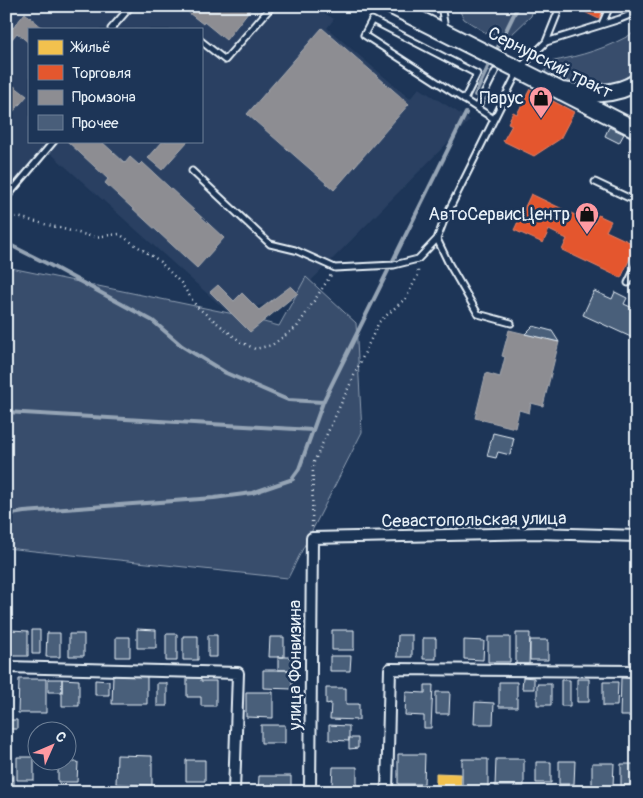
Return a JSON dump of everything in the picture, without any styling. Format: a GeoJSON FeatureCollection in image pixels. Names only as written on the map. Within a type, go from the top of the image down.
{"type":"FeatureCollection","features":[{"type":"Feature","properties":{"kind":"main road","name":"Сернурский тракт"},"geometry":{"type":"LineString","coordinates":[[392,6],[637,130]]}},
{"type":"Feature","properties":{"kind":"main road"},"geometry":{"type":"LineString","coordinates":[[561,91],[585,94],[602,93],[619,90],[637,82]]}},
{"type":"Feature","properties":{"kind":"street","name":"Севастопольская улица"},"geometry":{"type":"LineString","coordinates":[[312,538],[538,533],[637,536]]}},
{"type":"Feature","properties":{"kind":"street","name":"улица Фонвизина"},"geometry":{"type":"LineString","coordinates":[[310,792],[312,538]]}},
{"type":"Feature","properties":{"kind":"street"},"geometry":{"type":"LineString","coordinates":[[6,667],[238,673],[234,792]]}},
{"type":"Feature","properties":{"kind":"street"},"geometry":{"type":"LineString","coordinates":[[388,792],[390,670],[637,671]]}},
{"type":"Feature","properties":{"kind":"lane"},"geometry":{"type":"LineString","coordinates":[[112,28],[131,6]]}},
{"type":"Feature","properties":{"kind":"lane"},"geometry":{"type":"LineString","coordinates":[[202,42],[225,60],[272,6]]}},
{"type":"Feature","properties":{"kind":"lane"},"geometry":{"type":"LineString","coordinates":[[441,6],[446,33]]}},
{"type":"Feature","properties":{"kind":"lane"},"geometry":{"type":"LineString","coordinates":[[192,171],[270,244],[295,250],[335,268],[394,266],[418,259],[436,239],[519,69],[546,42],[558,12],[556,6]]}},
{"type":"Feature","properties":{"kind":"lane"},"geometry":{"type":"LineString","coordinates":[[602,24],[610,6]]}},
{"type":"Feature","properties":{"kind":"lane"},"geometry":{"type":"LineString","coordinates":[[546,42],[637,12]]}},
{"type":"Feature","properties":{"kind":"lane"},"geometry":{"type":"LineString","coordinates":[[464,100],[477,74],[372,20],[364,35],[464,100],[494,119]]}},
{"type":"Feature","properties":{"kind":"lane"},"geometry":{"type":"LineString","coordinates":[[477,108],[495,72]]}},
{"type":"Feature","properties":{"kind":"lane"},"geometry":{"type":"LineString","coordinates":[[6,198],[53,142]]}},
{"type":"Feature","properties":{"kind":"lane"},"geometry":{"type":"LineString","coordinates":[[595,182],[630,198],[637,196]]}},
{"type":"Feature","properties":{"kind":"lane"},"geometry":{"type":"LineString","coordinates":[[436,239],[478,314],[511,323]]}},
{"type":"Feature","properties":{"kind":"lane"},"geometry":{"type":"LineString","coordinates":[[628,283],[637,264]]}},
{"type":"Feature","properties":{"kind":"path"},"geometry":{"type":"LineString","coordinates":[[6,214],[94,237],[119,234],[158,260],[181,283],[197,307],[241,342],[255,349],[272,345],[298,327],[335,268]]}},
{"type":"Feature","properties":{"kind":"path"},"geometry":{"type":"LineString","coordinates":[[312,538],[313,464],[379,322],[406,298],[418,275],[418,259]]}},
{"type":"Feature","properties":{"kind":"shaded area"},"geometry":{"type":"Polygon","coordinates":[[[6,6],[313,6],[334,19],[327,28],[410,99],[419,88],[470,120],[295,297],[229,313],[47,150],[6,194],[6,6]]]}},
{"type":"Feature","properties":{"kind":"shaded area"},"geometry":{"type":"Polygon","coordinates":[[[457,6],[534,6],[531,16],[511,35],[486,33],[464,19],[457,6]]]}},
{"type":"Feature","properties":{"kind":"shaded area"},"geometry":{"type":"Polygon","coordinates":[[[637,31],[637,70],[625,78],[603,85],[593,85],[582,84],[546,74],[545,69],[549,62],[594,51],[637,31]]]}},
{"type":"Feature","properties":{"kind":"shaded area"},"geometry":{"type":"Polygon","coordinates":[[[6,267],[229,313],[279,326],[306,277],[356,323],[362,432],[288,578],[6,548],[6,267]]]}},
{"type":"Feature","properties":{"kind":"building: Жильё"},"geometry":{"type":"Polygon","coordinates":[[[436,773],[461,774],[460,792],[436,792],[436,773]]]}},
{"type":"Feature","properties":{"kind":"building: Торговля"},"geometry":{"type":"Polygon","coordinates":[[[572,6],[605,6],[599,19],[572,6]]]}},
{"type":"Feature","properties":{"kind":"building: Торговля","name":"Парус"},"geometry":{"type":"Polygon","coordinates":[[[530,89],[574,112],[560,139],[534,156],[503,141],[512,125],[508,123],[513,112],[517,114],[530,89]]]}},
{"type":"Feature","properties":{"kind":"building: Торговля","name":"АвтоСервисЦентр"},"geometry":{"type":"Polygon","coordinates":[[[531,194],[594,224],[598,215],[611,221],[606,231],[636,245],[621,278],[562,250],[567,239],[549,230],[543,243],[514,230],[531,194]]]}},
{"type":"Feature","properties":{"kind":"building: Промзона"},"geometry":{"type":"Polygon","coordinates":[[[180,6],[251,6],[252,7],[226,40],[180,6]]]}},
{"type":"Feature","properties":{"kind":"building: Промзона"},"geometry":{"type":"Polygon","coordinates":[[[25,13],[43,28],[28,28],[28,42],[17,33],[6,46],[6,22],[13,28],[25,13]]]}},
{"type":"Feature","properties":{"kind":"building: Промзона"},"geometry":{"type":"Polygon","coordinates":[[[322,28],[409,104],[334,190],[247,114],[322,28]]]}},
{"type":"Feature","properties":{"kind":"building: Промзона"},"geometry":{"type":"Polygon","coordinates":[[[14,86],[27,96],[6,120],[6,95],[14,86]]]}},
{"type":"Feature","properties":{"kind":"building: Промзона"},"geometry":{"type":"Polygon","coordinates":[[[68,142],[102,142],[125,163],[130,157],[139,165],[142,162],[224,238],[197,268],[105,183],[108,179],[68,142]]]}},
{"type":"Feature","properties":{"kind":"building: Промзона"},"geometry":{"type":"Polygon","coordinates":[[[162,142],[187,142],[162,170],[148,158],[162,142]]]}},
{"type":"Feature","properties":{"kind":"building: Промзона"},"geometry":{"type":"Polygon","coordinates":[[[218,285],[234,301],[242,293],[259,310],[291,286],[298,293],[250,332],[210,292],[218,285]]]}},
{"type":"Feature","properties":{"kind":"building: Промзона"},"geometry":{"type":"Polygon","coordinates":[[[509,330],[559,342],[543,406],[531,403],[529,413],[519,410],[515,428],[475,418],[486,373],[500,377],[505,357],[502,356],[509,330]]]}},
{"type":"Feature","properties":{"kind":"building: Прочее"},"geometry":{"type":"Polygon","coordinates":[[[609,127],[624,134],[619,143],[605,136],[609,127]]]}},
{"type":"Feature","properties":{"kind":"building: Прочее"},"geometry":{"type":"Polygon","coordinates":[[[594,291],[612,299],[615,292],[627,298],[624,304],[637,310],[637,329],[633,338],[583,315],[594,291]]]}},
{"type":"Feature","properties":{"kind":"building: Прочее"},"geometry":{"type":"Polygon","coordinates":[[[533,326],[552,331],[559,342],[525,334],[533,326]]]}},
{"type":"Feature","properties":{"kind":"building: Прочее"},"geometry":{"type":"Polygon","coordinates":[[[493,433],[514,438],[510,455],[498,452],[496,458],[487,456],[493,433]]]}},
{"type":"Feature","properties":{"kind":"building: Прочее"},"geometry":{"type":"Polygon","coordinates":[[[137,629],[156,630],[156,648],[137,648],[137,629]]]}},
{"type":"Feature","properties":{"kind":"building: Прочее"},"geometry":{"type":"Polygon","coordinates":[[[11,630],[28,631],[28,656],[11,656],[11,630]]]}},
{"type":"Feature","properties":{"kind":"building: Прочее"},"geometry":{"type":"Polygon","coordinates":[[[32,630],[40,630],[40,654],[32,654],[32,630]]]}},
{"type":"Feature","properties":{"kind":"building: Прочее"},"geometry":{"type":"Polygon","coordinates":[[[332,630],[354,630],[354,650],[332,650],[332,630]]]}},
{"type":"Feature","properties":{"kind":"building: Прочее"},"geometry":{"type":"Polygon","coordinates":[[[47,633],[60,633],[60,657],[46,657],[47,633]]]}},
{"type":"Feature","properties":{"kind":"building: Прочее"},"geometry":{"type":"Polygon","coordinates":[[[516,633],[530,633],[529,666],[516,665],[516,633]]]}},
{"type":"Feature","properties":{"kind":"building: Прочее"},"geometry":{"type":"Polygon","coordinates":[[[69,634],[84,634],[84,656],[69,656],[69,634]]]}},
{"type":"Feature","properties":{"kind":"building: Прочее"},"geometry":{"type":"Polygon","coordinates":[[[166,634],[177,634],[177,661],[166,661],[166,634]]]}},
{"type":"Feature","properties":{"kind":"building: Прочее"},"geometry":{"type":"Polygon","coordinates":[[[208,635],[217,635],[217,657],[208,657],[208,635]]]}},
{"type":"Feature","properties":{"kind":"building: Прочее"},"geometry":{"type":"Polygon","coordinates":[[[398,635],[412,635],[412,657],[397,657],[398,635]]]}},
{"type":"Feature","properties":{"kind":"building: Прочее"},"geometry":{"type":"Polygon","coordinates":[[[183,636],[198,636],[198,660],[183,660],[183,636]]]}},
{"type":"Feature","properties":{"kind":"building: Прочее"},"geometry":{"type":"Polygon","coordinates":[[[116,637],[130,637],[130,657],[116,657],[116,637]]]}},
{"type":"Feature","properties":{"kind":"building: Прочее"},"geometry":{"type":"Polygon","coordinates":[[[270,637],[284,637],[284,657],[269,657],[270,637]]]}},
{"type":"Feature","properties":{"kind":"building: Прочее"},"geometry":{"type":"Polygon","coordinates":[[[488,637],[510,637],[510,662],[488,662],[488,637]]]}},
{"type":"Feature","properties":{"kind":"building: Прочее"},"geometry":{"type":"Polygon","coordinates":[[[423,638],[436,638],[436,659],[423,659],[423,638]]]}},
{"type":"Feature","properties":{"kind":"building: Прочее"},"geometry":{"type":"Polygon","coordinates":[[[464,640],[484,641],[483,660],[464,659],[464,640]]]}},
{"type":"Feature","properties":{"kind":"building: Прочее"},"geometry":{"type":"Polygon","coordinates":[[[530,640],[548,640],[548,660],[530,660],[530,640]]]}},
{"type":"Feature","properties":{"kind":"building: Прочее"},"geometry":{"type":"Polygon","coordinates":[[[330,656],[351,656],[350,671],[330,671],[330,656]]]}},
{"type":"Feature","properties":{"kind":"building: Прочее"},"geometry":{"type":"Polygon","coordinates":[[[278,657],[292,657],[292,670],[278,670],[278,657]]]}},
{"type":"Feature","properties":{"kind":"building: Прочее"},"geometry":{"type":"Polygon","coordinates":[[[263,670],[292,670],[292,689],[263,688],[263,670]]]}},
{"type":"Feature","properties":{"kind":"building: Прочее"},"geometry":{"type":"Polygon","coordinates":[[[113,675],[147,675],[147,704],[112,704],[113,675]]]}},
{"type":"Feature","properties":{"kind":"building: Прочее"},"geometry":{"type":"Polygon","coordinates":[[[187,676],[201,676],[201,681],[216,681],[216,706],[201,706],[201,697],[187,697],[187,676]]]}},
{"type":"Feature","properties":{"kind":"building: Прочее"},"geometry":{"type":"Polygon","coordinates":[[[523,677],[534,678],[534,689],[522,689],[523,677]]]}},
{"type":"Feature","properties":{"kind":"building: Прочее"},"geometry":{"type":"Polygon","coordinates":[[[621,678],[637,679],[637,716],[620,716],[621,678]]]}},
{"type":"Feature","properties":{"kind":"building: Прочее"},"geometry":{"type":"Polygon","coordinates":[[[19,679],[46,679],[46,713],[18,713],[19,679]]]}},
{"type":"Feature","properties":{"kind":"building: Прочее"},"geometry":{"type":"Polygon","coordinates":[[[48,679],[62,679],[62,692],[48,692],[48,679]]]}},
{"type":"Feature","properties":{"kind":"building: Прочее"},"geometry":{"type":"Polygon","coordinates":[[[62,679],[79,680],[79,706],[62,706],[62,679]]]}},
{"type":"Feature","properties":{"kind":"building: Прочее"},"geometry":{"type":"Polygon","coordinates":[[[577,679],[589,679],[589,702],[577,702],[577,679]]]}},
{"type":"Feature","properties":{"kind":"building: Прочее"},"geometry":{"type":"Polygon","coordinates":[[[95,680],[109,681],[109,695],[95,695],[95,680]]]}},
{"type":"Feature","properties":{"kind":"building: Прочее"},"geometry":{"type":"Polygon","coordinates":[[[561,680],[570,680],[570,706],[561,706],[561,680]]]}},
{"type":"Feature","properties":{"kind":"building: Прочее"},"geometry":{"type":"Polygon","coordinates":[[[499,682],[517,682],[517,707],[499,707],[499,682]]]}},
{"type":"Feature","properties":{"kind":"building: Прочее"},"geometry":{"type":"Polygon","coordinates":[[[603,682],[618,682],[617,706],[603,706],[603,682]]]}},
{"type":"Feature","properties":{"kind":"building: Прочее"},"geometry":{"type":"Polygon","coordinates":[[[157,683],[167,683],[167,706],[157,706],[157,683]]]}},
{"type":"Feature","properties":{"kind":"building: Прочее"},"geometry":{"type":"Polygon","coordinates":[[[537,684],[551,684],[551,705],[537,705],[537,684]]]}},
{"type":"Feature","properties":{"kind":"building: Прочее"},"geometry":{"type":"Polygon","coordinates":[[[425,685],[433,685],[431,728],[424,728],[424,716],[405,715],[406,692],[425,693],[425,685]]]}},
{"type":"Feature","properties":{"kind":"building: Прочее"},"geometry":{"type":"Polygon","coordinates":[[[326,688],[346,688],[346,704],[359,704],[359,720],[330,719],[331,703],[326,704],[326,688]]]}},
{"type":"Feature","properties":{"kind":"building: Прочее"},"geometry":{"type":"Polygon","coordinates":[[[246,692],[273,692],[273,718],[246,717],[246,692]]]}},
{"type":"Feature","properties":{"kind":"building: Прочее"},"geometry":{"type":"Polygon","coordinates":[[[436,692],[450,692],[449,714],[436,714],[436,692]]]}},
{"type":"Feature","properties":{"kind":"building: Прочее"},"geometry":{"type":"Polygon","coordinates":[[[475,702],[494,703],[493,724],[474,724],[475,702]]]}},
{"type":"Feature","properties":{"kind":"building: Прочее"},"geometry":{"type":"Polygon","coordinates":[[[6,720],[17,720],[17,729],[6,729],[6,720]]]}},
{"type":"Feature","properties":{"kind":"building: Прочее"},"geometry":{"type":"Polygon","coordinates":[[[261,725],[285,725],[285,743],[261,743],[261,725]]]}},
{"type":"Feature","properties":{"kind":"building: Прочее"},"geometry":{"type":"Polygon","coordinates":[[[329,725],[349,726],[349,741],[329,740],[329,725]]]}},
{"type":"Feature","properties":{"kind":"building: Прочее"},"geometry":{"type":"Polygon","coordinates":[[[349,738],[358,738],[358,748],[349,749],[349,738]]]}},
{"type":"Feature","properties":{"kind":"building: Прочее"},"geometry":{"type":"Polygon","coordinates":[[[398,754],[425,754],[424,784],[398,784],[398,754]]]}},
{"type":"Feature","properties":{"kind":"building: Прочее"},"geometry":{"type":"Polygon","coordinates":[[[117,755],[152,756],[152,785],[116,784],[117,755]]]}},
{"type":"Feature","properties":{"kind":"building: Прочее"},"geometry":{"type":"Polygon","coordinates":[[[17,757],[28,757],[28,770],[34,770],[34,780],[17,780],[17,757]]]}},
{"type":"Feature","properties":{"kind":"building: Прочее"},"geometry":{"type":"Polygon","coordinates":[[[462,759],[488,759],[488,790],[462,789],[462,759]]]}},
{"type":"Feature","properties":{"kind":"building: Прочее"},"geometry":{"type":"Polygon","coordinates":[[[496,759],[524,759],[524,786],[495,786],[496,759]]]}},
{"type":"Feature","properties":{"kind":"building: Прочее"},"geometry":{"type":"Polygon","coordinates":[[[186,760],[205,760],[205,781],[186,781],[186,760]]]}},
{"type":"Feature","properties":{"kind":"building: Прочее"},"geometry":{"type":"Polygon","coordinates":[[[559,761],[575,761],[574,784],[559,784],[559,761]]]}},
{"type":"Feature","properties":{"kind":"building: Прочее"},"geometry":{"type":"Polygon","coordinates":[[[536,762],[551,762],[551,783],[536,783],[536,762]]]}},
{"type":"Feature","properties":{"kind":"building: Прочее"},"geometry":{"type":"Polygon","coordinates":[[[592,763],[614,763],[613,786],[592,786],[592,763]]]}},
{"type":"Feature","properties":{"kind":"building: Прочее"},"geometry":{"type":"Polygon","coordinates":[[[621,764],[637,764],[637,786],[621,786],[621,764]]]}},
{"type":"Feature","properties":{"kind":"building: Прочее"},"geometry":{"type":"Polygon","coordinates":[[[333,767],[357,767],[357,785],[332,785],[333,767]]]}},
{"type":"Feature","properties":{"kind":"building: Прочее"},"geometry":{"type":"Polygon","coordinates":[[[58,770],[78,770],[77,782],[58,782],[58,770]]]}},
{"type":"Feature","properties":{"kind":"building: Прочее"},"geometry":{"type":"Polygon","coordinates":[[[6,775],[14,775],[14,786],[6,786],[6,775]]]}},
{"type":"Feature","properties":{"kind":"building: Прочее"},"geometry":{"type":"Polygon","coordinates":[[[259,776],[291,776],[291,792],[258,792],[259,776]]]}},
{"type":"Feature","properties":{"kind":"waterway"},"geometry":{"type":"LineString","coordinates":[[498,47],[518,6]]}},
{"type":"Feature","properties":{"kind":"waterway"},"geometry":{"type":"LineString","coordinates":[[475,95],[488,67]]}},
{"type":"Feature","properties":{"kind":"waterway"},"geometry":{"type":"LineString","coordinates":[[291,480],[299,469],[323,402],[466,113]]}},
{"type":"Feature","properties":{"kind":"waterway"},"geometry":{"type":"LineString","coordinates":[[6,243],[153,321],[182,346],[226,373],[288,400],[323,402]]}},
{"type":"Feature","properties":{"kind":"waterway"},"geometry":{"type":"LineString","coordinates":[[6,412],[312,430]]}},
{"type":"Feature","properties":{"kind":"waterway"},"geometry":{"type":"LineString","coordinates":[[6,515],[24,512],[214,498],[252,493],[293,479]]}},
{"type":"Feature","properties":{"kind":"place","name":"Парус"},"geometry":{"type":"Point","coordinates":[541,119]}},
{"type":"Feature","properties":{"kind":"place","name":"АвтоСервисЦентр"},"geometry":{"type":"Point","coordinates":[587,235]}}]}
